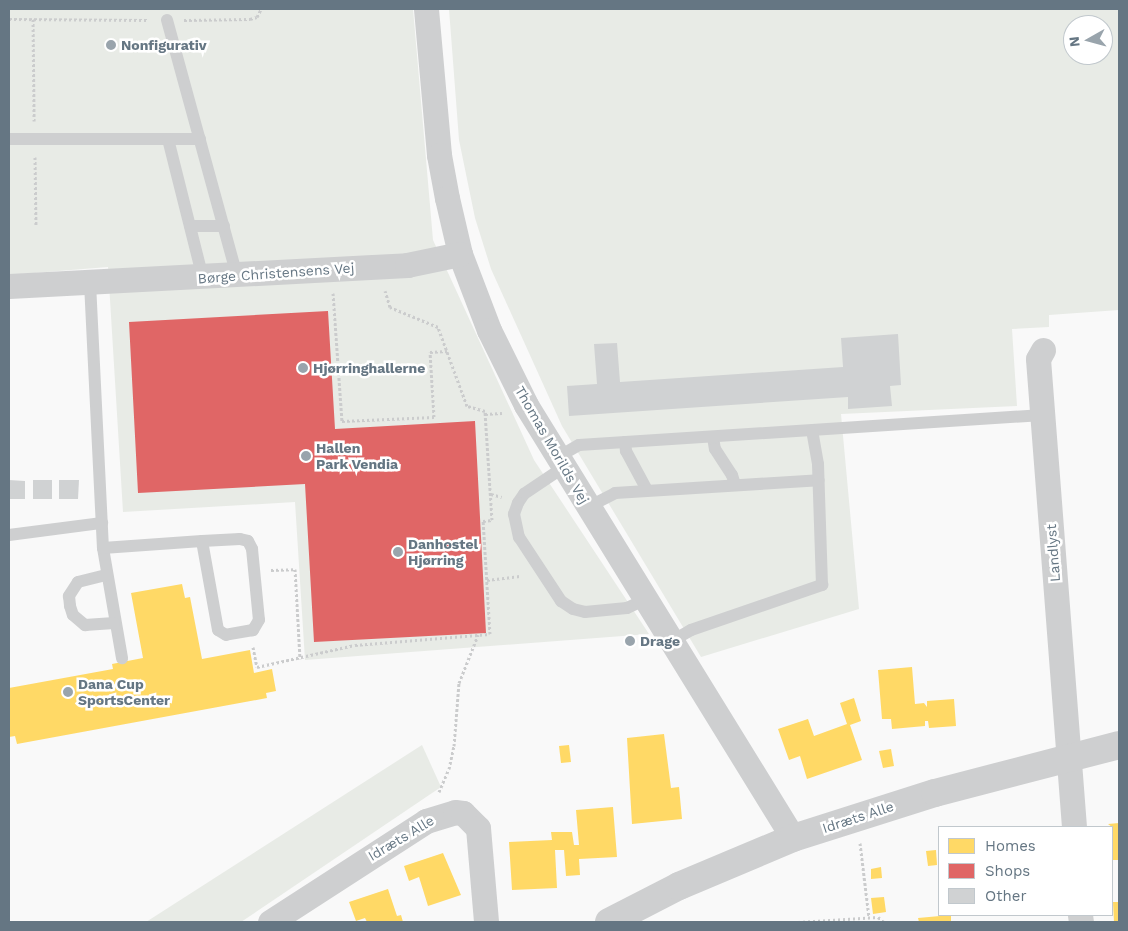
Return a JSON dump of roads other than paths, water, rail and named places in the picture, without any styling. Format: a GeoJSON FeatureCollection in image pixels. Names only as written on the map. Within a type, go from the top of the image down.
{"type":"FeatureCollection","features":[{"type":"Feature","properties":{"kind":"street","name":"Thomas Morilds Vej"},"geometry":{"type":"LineString","coordinates":[[426,9],[439,155],[460,254],[489,330],[561,462],[793,838]]}},
{"type":"Feature","properties":{"kind":"street","name":"Børge Christensens Vej"},"geometry":{"type":"LineString","coordinates":[[9,286],[203,278],[383,266],[432,261],[460,254]]}},
{"type":"Feature","properties":{"kind":"street","name":"Landlyst"},"geometry":{"type":"LineString","coordinates":[[1043,350],[1038,359],[1074,826]]}},
{"type":"Feature","properties":{"kind":"street","name":"Idræts Alle"},"geometry":{"type":"LineString","coordinates":[[609,922],[679,886],[793,838],[935,792],[1119,745]]}},
{"type":"Feature","properties":{"kind":"street","name":"Idræts Alle"},"geometry":{"type":"LineString","coordinates":[[270,922],[372,854],[436,816],[445,813],[463,813],[478,828],[486,922]]}},
{"type":"Feature","properties":{"kind":"lane"},"geometry":{"type":"LineString","coordinates":[[167,20],[237,276]]}},
{"type":"Feature","properties":{"kind":"lane"},"geometry":{"type":"LineString","coordinates":[[9,139],[200,139]]}},
{"type":"Feature","properties":{"kind":"lane"},"geometry":{"type":"LineString","coordinates":[[168,139],[203,278]]}},
{"type":"Feature","properties":{"kind":"lane"},"geometry":{"type":"LineString","coordinates":[[190,226],[224,226]]}},
{"type":"Feature","properties":{"kind":"lane"},"geometry":{"type":"LineString","coordinates":[[90,283],[103,548],[114,623],[122,658]]}},
{"type":"Feature","properties":{"kind":"lane"},"geometry":{"type":"LineString","coordinates":[[646,599],[627,608],[585,612],[573,609],[561,601],[519,538],[514,514],[524,494],[561,462],[575,446],[1043,415]]}},
{"type":"Feature","properties":{"kind":"lane"},"geometry":{"type":"LineString","coordinates":[[672,642],[691,630],[822,585],[819,480],[812,430]]}},
{"type":"Feature","properties":{"kind":"lane"},"geometry":{"type":"LineString","coordinates":[[713,437],[715,449],[732,475],[735,485]]}},
{"type":"Feature","properties":{"kind":"lane"},"geometry":{"type":"LineString","coordinates":[[625,442],[626,451],[647,490]]}},
{"type":"Feature","properties":{"kind":"lane"},"geometry":{"type":"LineString","coordinates":[[588,507],[611,494],[647,490],[819,480]]}},
{"type":"Feature","properties":{"kind":"lane"},"geometry":{"type":"LineString","coordinates":[[9,535],[102,523]]}},
{"type":"Feature","properties":{"kind":"lane"},"geometry":{"type":"LineString","coordinates":[[103,548],[202,541],[240,539],[251,544],[259,620],[256,628],[250,632],[226,635],[218,630],[202,541]]}},
{"type":"Feature","properties":{"kind":"lane"},"geometry":{"type":"LineString","coordinates":[[106,575],[78,582],[69,596],[70,606],[73,615],[85,625],[114,623]]}},
{"type":"Feature","properties":{"kind":"place","name":"Nonfigurativ"},"geometry":{"type":"Point","coordinates":[111,45]}},
{"type":"Feature","properties":{"kind":"place","name":"Hjørringhallerne"},"geometry":{"type":"Point","coordinates":[303,368]}},
{"type":"Feature","properties":{"kind":"place","name":"Hallen Park Vendia"},"geometry":{"type":"Point","coordinates":[306,456]}},
{"type":"Feature","properties":{"kind":"place","name":"Danhostel Hjørring"},"geometry":{"type":"Point","coordinates":[398,552]}},
{"type":"Feature","properties":{"kind":"place","name":"Drage"},"geometry":{"type":"Point","coordinates":[630,641]}},
{"type":"Feature","properties":{"kind":"place","name":"Dana Cup SportsCenter"},"geometry":{"type":"Point","coordinates":[68,692]}}]}
